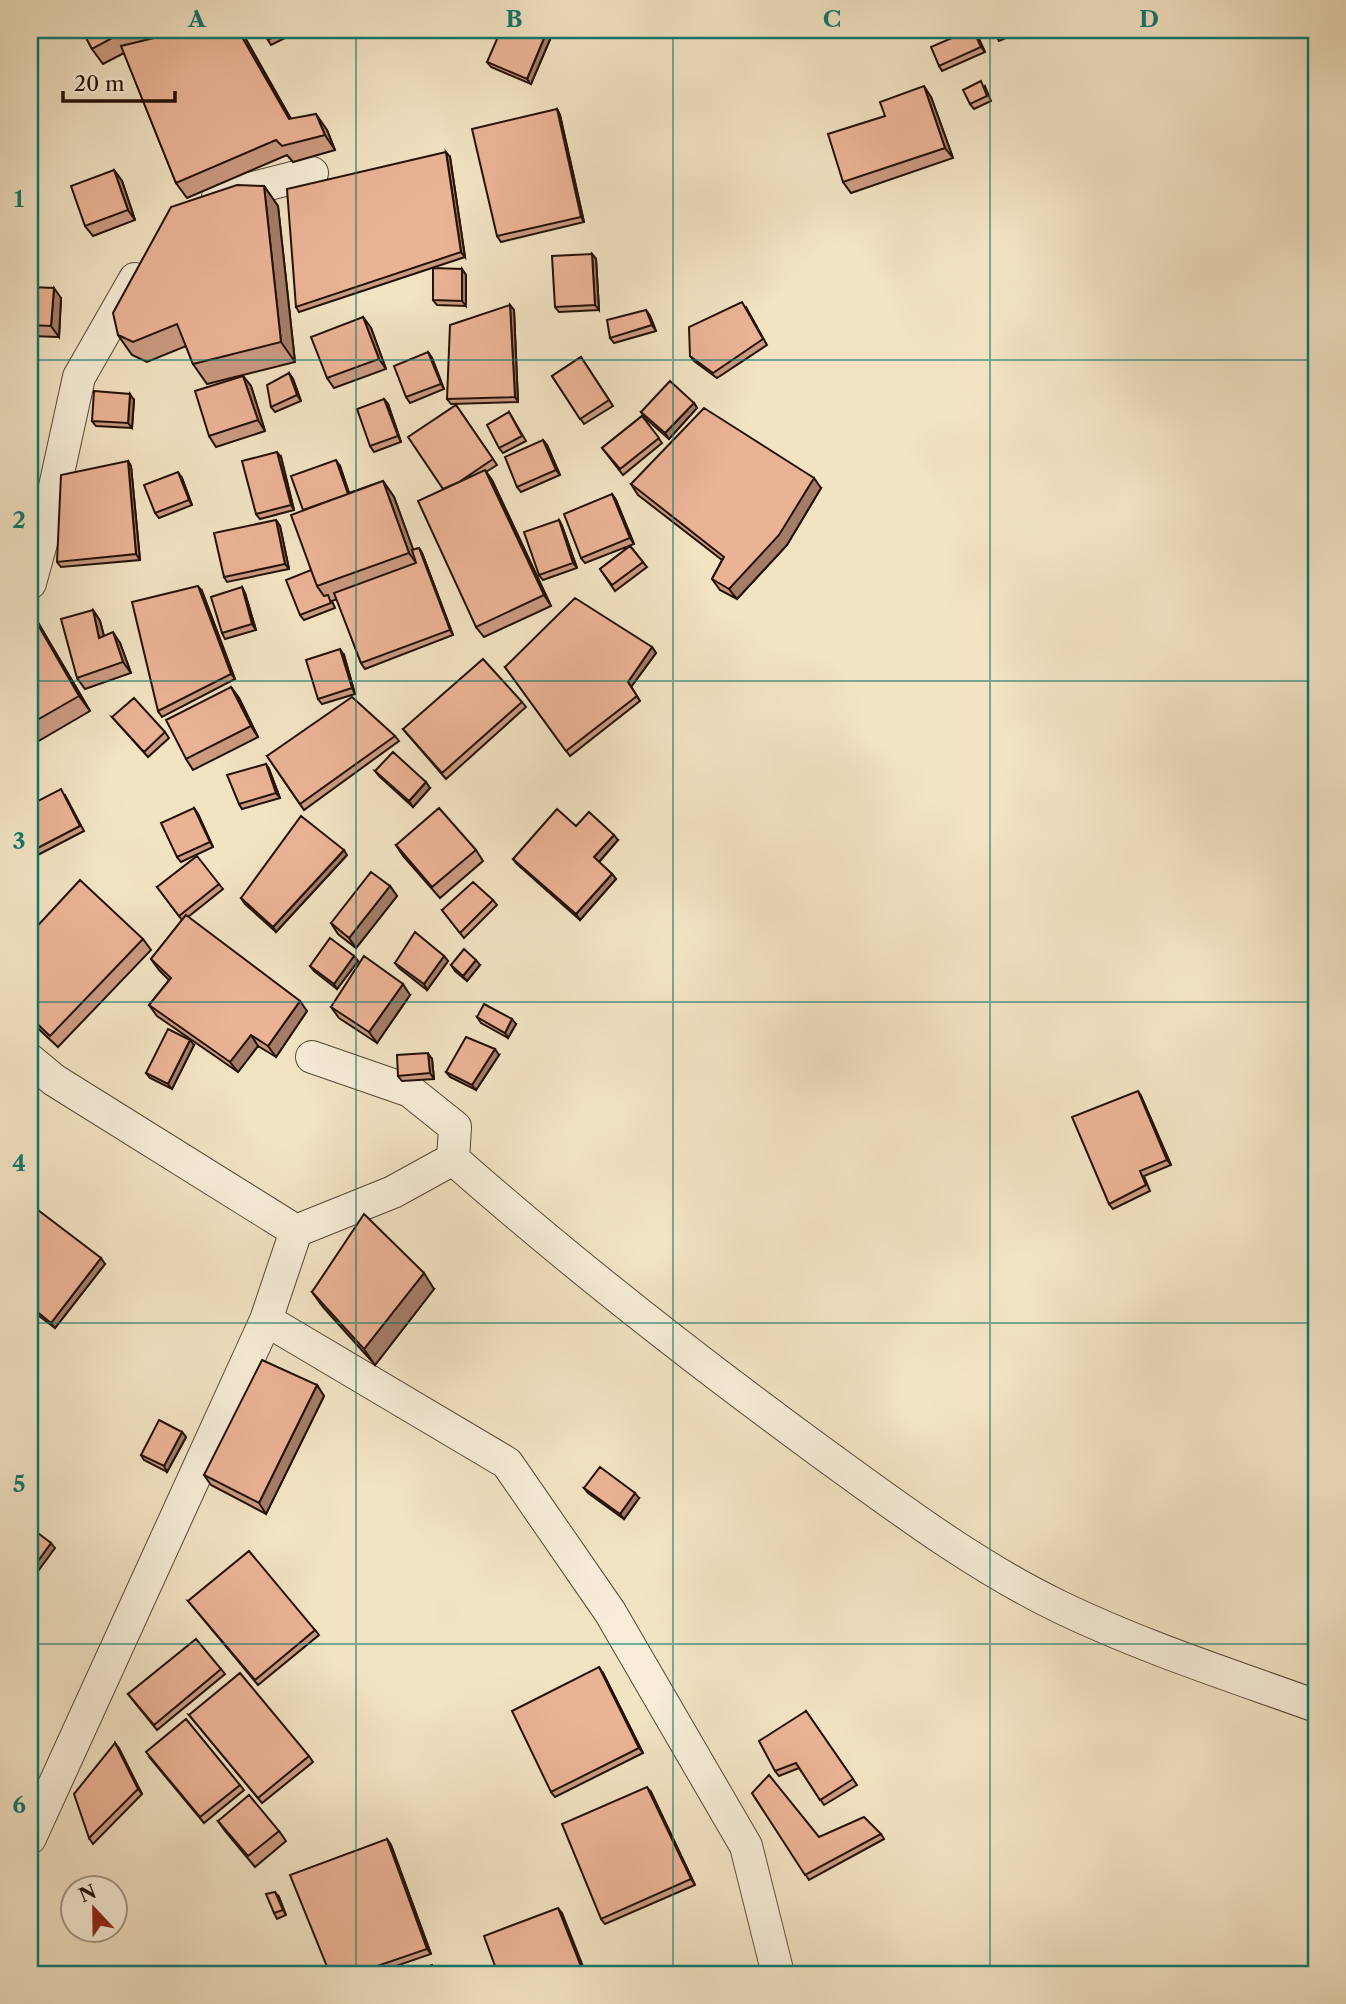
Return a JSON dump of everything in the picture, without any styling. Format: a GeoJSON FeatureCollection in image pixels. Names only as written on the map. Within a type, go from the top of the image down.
{"type":"FeatureCollection","features":[{"type":"Feature","properties":{"kind":"street"},"geometry":{"type":"LineString","coordinates":[[188,205],[312,173]]}},
{"type":"Feature","properties":{"kind":"street"},"geometry":{"type":"LineString","coordinates":[[30,583],[49,514],[79,377],[148,257]]}},
{"type":"Feature","properties":{"kind":"street"},"geometry":{"type":"LineString","coordinates":[[312,1057],[410,1091],[455,1127],[453,1159]]}},
{"type":"Feature","properties":{"kind":"street"},"geometry":{"type":"LineString","coordinates":[[30,1060],[54,1080],[296,1231]]}},
{"type":"Feature","properties":{"kind":"street"},"geometry":{"type":"LineString","coordinates":[[30,1838],[266,1320],[296,1231],[393,1192],[453,1159]]}},
{"type":"Feature","properties":{"kind":"street"},"geometry":{"type":"LineString","coordinates":[[453,1159],[561,1254],[740,1393],[863,1482],[982,1562],[1058,1606],[1139,1643],[1316,1706]]}},
{"type":"Feature","properties":{"kind":"street"},"geometry":{"type":"LineString","coordinates":[[266,1320],[507,1463],[610,1612],[746,1846],[778,1974]]}},
{"type":"Feature","properties":{"kind":"building"},"geometry":{"type":"Polygon","coordinates":[[[82,30],[127,30],[92,49],[82,30]]]}},
{"type":"Feature","properties":{"kind":"building"},"geometry":{"type":"Polygon","coordinates":[[[187,30],[238,30],[289,119],[316,114],[325,135],[282,146],[276,140],[176,183],[121,46],[187,30]]]}},
{"type":"Feature","properties":{"kind":"building"},"geometry":{"type":"Polygon","coordinates":[[[262,30],[287,30],[268,40],[262,30]]]}},
{"type":"Feature","properties":{"kind":"building"},"geometry":{"type":"Polygon","coordinates":[[[501,30],[547,31],[527,79],[487,62],[501,30]]]}},
{"type":"Feature","properties":{"kind":"building"},"geometry":{"type":"Polygon","coordinates":[[[973,30],[981,47],[939,66],[931,47],[973,30]]]}},
{"type":"Feature","properties":{"kind":"building"},"geometry":{"type":"Polygon","coordinates":[[[993,30],[1010,30],[995,36],[993,30]]]}},
{"type":"Feature","properties":{"kind":"building"},"geometry":{"type":"Polygon","coordinates":[[[981,81],[987,96],[970,104],[963,90],[981,81]]]}},
{"type":"Feature","properties":{"kind":"building"},"geometry":{"type":"Polygon","coordinates":[[[924,86],[945,148],[843,182],[828,134],[885,116],[880,102],[924,86]]]}},
{"type":"Feature","properties":{"kind":"building"},"geometry":{"type":"Polygon","coordinates":[[[557,109],[581,217],[497,236],[472,129],[557,109]]]}},
{"type":"Feature","properties":{"kind":"building"},"geometry":{"type":"Polygon","coordinates":[[[446,152],[461,252],[296,307],[287,189],[446,152]]]}},
{"type":"Feature","properties":{"kind":"building"},"geometry":{"type":"Polygon","coordinates":[[[114,170],[128,210],[85,226],[71,186],[114,170]]]}},
{"type":"Feature","properties":{"kind":"building"},"geometry":{"type":"Polygon","coordinates":[[[237,185],[264,186],[281,342],[193,364],[177,324],[133,342],[118,335],[113,313],[171,207],[237,185]]]}},
{"type":"Feature","properties":{"kind":"building"},"geometry":{"type":"Polygon","coordinates":[[[592,254],[595,305],[555,307],[552,256],[592,254]]]}},
{"type":"Feature","properties":{"kind":"building"},"geometry":{"type":"Polygon","coordinates":[[[433,268],[462,269],[462,301],[433,300],[433,268]]]}},
{"type":"Feature","properties":{"kind":"building"},"geometry":{"type":"Polygon","coordinates":[[[30,287],[54,288],[51,326],[30,325],[30,287]]]}},
{"type":"Feature","properties":{"kind":"building"},"geometry":{"type":"Polygon","coordinates":[[[742,302],[763,339],[713,373],[690,356],[689,327],[742,302]]]}},
{"type":"Feature","properties":{"kind":"building"},"geometry":{"type":"Polygon","coordinates":[[[510,305],[515,397],[447,399],[450,325],[510,305]]]}},
{"type":"Feature","properties":{"kind":"building"},"geometry":{"type":"Polygon","coordinates":[[[646,310],[652,325],[610,338],[607,320],[646,310]]]}},
{"type":"Feature","properties":{"kind":"building"},"geometry":{"type":"Polygon","coordinates":[[[363,317],[379,359],[327,378],[311,337],[363,317]]]}},
{"type":"Feature","properties":{"kind":"building"},"geometry":{"type":"Polygon","coordinates":[[[428,352],[441,384],[406,397],[394,366],[428,352]]]}},
{"type":"Feature","properties":{"kind":"building"},"geometry":{"type":"Polygon","coordinates":[[[581,357],[609,400],[580,419],[552,376],[581,357]]]}},
{"type":"Feature","properties":{"kind":"building"},"geometry":{"type":"Polygon","coordinates":[[[289,373],[297,395],[271,407],[267,385],[289,373]]]}},
{"type":"Feature","properties":{"kind":"building"},"geometry":{"type":"Polygon","coordinates":[[[243,376],[258,420],[209,436],[195,391],[243,376]]]}},
{"type":"Feature","properties":{"kind":"building"},"geometry":{"type":"Polygon","coordinates":[[[670,381],[694,403],[665,433],[641,412],[670,381]]]}},
{"type":"Feature","properties":{"kind":"building"},"geometry":{"type":"Polygon","coordinates":[[[94,391],[130,394],[128,423],[92,421],[94,391]]]}},
{"type":"Feature","properties":{"kind":"building"},"geometry":{"type":"Polygon","coordinates":[[[384,399],[398,436],[370,446],[357,409],[384,399]]]}},
{"type":"Feature","properties":{"kind":"building"},"geometry":{"type":"Polygon","coordinates":[[[456,405],[493,459],[459,482],[443,489],[408,437],[456,405]]]}},
{"type":"Feature","properties":{"kind":"building"},"geometry":{"type":"Polygon","coordinates":[[[704,408],[814,478],[779,535],[729,589],[712,579],[724,557],[631,484],[704,408]]]}},
{"type":"Feature","properties":{"kind":"building"},"geometry":{"type":"Polygon","coordinates":[[[509,412],[522,436],[499,448],[487,425],[509,412]]]}},
{"type":"Feature","properties":{"kind":"building"},"geometry":{"type":"Polygon","coordinates":[[[642,416],[659,438],[620,469],[602,448],[642,416]]]}},
{"type":"Feature","properties":{"kind":"building"},"geometry":{"type":"Polygon","coordinates":[[[543,440],[556,470],[517,487],[505,457],[543,440]]]}},
{"type":"Feature","properties":{"kind":"building"},"geometry":{"type":"Polygon","coordinates":[[[277,452],[291,505],[256,514],[242,461],[277,452]]]}},
{"type":"Feature","properties":{"kind":"building"},"geometry":{"type":"Polygon","coordinates":[[[336,460],[348,494],[303,510],[291,476],[336,460]]]}},
{"type":"Feature","properties":{"kind":"building"},"geometry":{"type":"Polygon","coordinates":[[[128,461],[136,554],[57,562],[61,475],[128,461]]]}},
{"type":"Feature","properties":{"kind":"building"},"geometry":{"type":"Polygon","coordinates":[[[485,470],[544,595],[476,627],[418,501],[485,470]]]}},
{"type":"Feature","properties":{"kind":"building"},"geometry":{"type":"Polygon","coordinates":[[[178,472],[189,500],[155,513],[144,485],[178,472]]]}},
{"type":"Feature","properties":{"kind":"building"},"geometry":{"type":"Polygon","coordinates":[[[383,481],[409,553],[317,586],[291,515],[383,481]]]}},
{"type":"Feature","properties":{"kind":"building"},"geometry":{"type":"Polygon","coordinates":[[[612,494],[630,538],[581,558],[564,514],[612,494]]]}},
{"type":"Feature","properties":{"kind":"building"},"geometry":{"type":"Polygon","coordinates":[[[276,520],[285,564],[224,577],[214,533],[276,520]]]}},
{"type":"Feature","properties":{"kind":"building"},"geometry":{"type":"Polygon","coordinates":[[[559,520],[573,563],[539,575],[524,532],[559,520]]]}},
{"type":"Feature","properties":{"kind":"building"},"geometry":{"type":"Polygon","coordinates":[[[630,546],[643,562],[612,585],[600,569],[630,546]]]}},
{"type":"Feature","properties":{"kind":"building"},"geometry":{"type":"Polygon","coordinates":[[[419,548],[450,630],[361,663],[334,593],[416,563],[412,550],[419,548]]]}},
{"type":"Feature","properties":{"kind":"building"},"geometry":{"type":"Polygon","coordinates":[[[311,570],[317,586],[324,596],[328,595],[331,603],[300,615],[286,580],[311,570]]]}},
{"type":"Feature","properties":{"kind":"building"},"geometry":{"type":"Polygon","coordinates":[[[198,586],[231,674],[158,711],[132,602],[198,586]]]}},
{"type":"Feature","properties":{"kind":"building"},"geometry":{"type":"Polygon","coordinates":[[[242,587],[252,624],[222,633],[211,597],[242,587]]]}},
{"type":"Feature","properties":{"kind":"building"},"geometry":{"type":"Polygon","coordinates":[[[575,598],[652,647],[628,682],[637,696],[566,751],[505,667],[575,598]]]}},
{"type":"Feature","properties":{"kind":"building"},"geometry":{"type":"Polygon","coordinates":[[[93,610],[99,638],[113,632],[123,662],[77,678],[61,619],[93,610]]]}},
{"type":"Feature","properties":{"kind":"building"},"geometry":{"type":"Polygon","coordinates":[[[30,611],[79,696],[30,724],[30,611]]]}},
{"type":"Feature","properties":{"kind":"building"},"geometry":{"type":"Polygon","coordinates":[[[340,649],[352,688],[318,699],[306,660],[340,649]]]}},
{"type":"Feature","properties":{"kind":"building"},"geometry":{"type":"Polygon","coordinates":[[[483,659],[522,702],[442,773],[403,729],[483,659]]]}},
{"type":"Feature","properties":{"kind":"building"},"geometry":{"type":"Polygon","coordinates":[[[231,687],[251,726],[186,759],[166,720],[231,687]]]}},
{"type":"Feature","properties":{"kind":"building"},"geometry":{"type":"Polygon","coordinates":[[[352,697],[395,736],[300,804],[267,756],[352,697]]]}},
{"type":"Feature","properties":{"kind":"building"},"geometry":{"type":"Polygon","coordinates":[[[134,698],[165,732],[144,752],[112,717],[134,698]]]}},
{"type":"Feature","properties":{"kind":"building"},"geometry":{"type":"Polygon","coordinates":[[[393,752],[426,782],[409,801],[375,771],[393,752]]]}},
{"type":"Feature","properties":{"kind":"building"},"geometry":{"type":"Polygon","coordinates":[[[266,764],[276,793],[239,804],[227,775],[266,764]]]}},
{"type":"Feature","properties":{"kind":"building"},"geometry":{"type":"Polygon","coordinates":[[[61,789],[80,826],[30,852],[30,805],[61,789]]]}},
{"type":"Feature","properties":{"kind":"building"},"geometry":{"type":"Polygon","coordinates":[[[194,808],[210,842],[177,857],[161,823],[194,808]]]}},
{"type":"Feature","properties":{"kind":"building"},"geometry":{"type":"Polygon","coordinates":[[[439,808],[476,850],[432,887],[396,845],[439,808]]]}},
{"type":"Feature","properties":{"kind":"building"},"geometry":{"type":"Polygon","coordinates":[[[557,809],[576,826],[589,812],[614,835],[594,857],[612,874],[576,914],[513,859],[557,809]]]}},
{"type":"Feature","properties":{"kind":"building"},"geometry":{"type":"Polygon","coordinates":[[[301,816],[344,850],[273,927],[241,898],[301,816]]]}},
{"type":"Feature","properties":{"kind":"building"},"geometry":{"type":"Polygon","coordinates":[[[197,856],[219,884],[179,916],[157,887],[197,856]]]}},
{"type":"Feature","properties":{"kind":"building"},"geometry":{"type":"Polygon","coordinates":[[[371,872],[390,886],[349,938],[331,923],[371,872]]]}},
{"type":"Feature","properties":{"kind":"building"},"geometry":{"type":"Polygon","coordinates":[[[80,880],[143,939],[50,1036],[30,1017],[30,934],[80,880]]]}},
{"type":"Feature","properties":{"kind":"building"},"geometry":{"type":"Polygon","coordinates":[[[473,882],[493,900],[460,933],[442,910],[473,882]]]}},
{"type":"Feature","properties":{"kind":"building"},"geometry":{"type":"Polygon","coordinates":[[[186,915],[300,1001],[268,1046],[251,1035],[230,1062],[149,1005],[171,978],[151,959],[186,915]]]}},
{"type":"Feature","properties":{"kind":"building"},"geometry":{"type":"Polygon","coordinates":[[[415,932],[444,956],[424,984],[395,963],[415,932]]]}},
{"type":"Feature","properties":{"kind":"building"},"geometry":{"type":"Polygon","coordinates":[[[330,938],[354,956],[334,984],[310,966],[330,938]]]}},
{"type":"Feature","properties":{"kind":"building"},"geometry":{"type":"Polygon","coordinates":[[[464,949],[476,960],[463,976],[451,965],[464,949]]]}},
{"type":"Feature","properties":{"kind":"building"},"geometry":{"type":"Polygon","coordinates":[[[364,956],[403,984],[369,1032],[331,1007],[364,956]]]}},
{"type":"Feature","properties":{"kind":"building"},"geometry":{"type":"Polygon","coordinates":[[[484,1004],[512,1019],[505,1033],[477,1017],[484,1004]]]}},
{"type":"Feature","properties":{"kind":"building"},"geometry":{"type":"Polygon","coordinates":[[[168,1029],[190,1040],[168,1084],[146,1073],[168,1029]]]}},
{"type":"Feature","properties":{"kind":"building"},"geometry":{"type":"Polygon","coordinates":[[[466,1037],[495,1049],[472,1085],[446,1072],[466,1037]]]}},
{"type":"Feature","properties":{"kind":"building"},"geometry":{"type":"Polygon","coordinates":[[[428,1053],[430,1073],[398,1076],[397,1055],[428,1053]]]}},
{"type":"Feature","properties":{"kind":"building"},"geometry":{"type":"Polygon","coordinates":[[[1138,1091],[1167,1160],[1140,1171],[1146,1185],[1109,1204],[1072,1117],[1138,1091]]]}},
{"type":"Feature","properties":{"kind":"building"},"geometry":{"type":"Polygon","coordinates":[[[30,1204],[101,1258],[51,1323],[30,1306],[30,1204]]]}},
{"type":"Feature","properties":{"kind":"building"},"geometry":{"type":"Polygon","coordinates":[[[364,1214],[424,1273],[364,1349],[312,1292],[364,1214]]]}},
{"type":"Feature","properties":{"kind":"building"},"geometry":{"type":"Polygon","coordinates":[[[262,1360],[317,1385],[259,1503],[204,1475],[262,1360]]]}},
{"type":"Feature","properties":{"kind":"building"},"geometry":{"type":"Polygon","coordinates":[[[159,1420],[182,1432],[164,1466],[141,1455],[159,1420]]]}},
{"type":"Feature","properties":{"kind":"building"},"geometry":{"type":"Polygon","coordinates":[[[600,1467],[635,1493],[620,1514],[584,1488],[600,1467]]]}},
{"type":"Feature","properties":{"kind":"building"},"geometry":{"type":"Polygon","coordinates":[[[30,1527],[51,1543],[30,1572],[30,1527]]]}},
{"type":"Feature","properties":{"kind":"building"},"geometry":{"type":"Polygon","coordinates":[[[249,1551],[315,1630],[255,1680],[188,1601],[249,1551]]]}},
{"type":"Feature","properties":{"kind":"building"},"geometry":{"type":"Polygon","coordinates":[[[196,1639],[221,1669],[154,1725],[128,1694],[196,1639]]]}},
{"type":"Feature","properties":{"kind":"building"},"geometry":{"type":"Polygon","coordinates":[[[599,1667],[639,1748],[551,1792],[512,1711],[599,1667]]]}},
{"type":"Feature","properties":{"kind":"building"},"geometry":{"type":"Polygon","coordinates":[[[240,1673],[309,1756],[258,1798],[189,1715],[240,1673]]]}},
{"type":"Feature","properties":{"kind":"building"},"geometry":{"type":"Polygon","coordinates":[[[806,1711],[853,1779],[820,1800],[796,1763],[775,1771],[759,1741],[806,1711]]]}},
{"type":"Feature","properties":{"kind":"building"},"geometry":{"type":"Polygon","coordinates":[[[186,1719],[240,1785],[200,1817],[146,1752],[186,1719]]]}},
{"type":"Feature","properties":{"kind":"building"},"geometry":{"type":"Polygon","coordinates":[[[115,1743],[138,1789],[89,1838],[74,1794],[115,1743]]]}},
{"type":"Feature","properties":{"kind":"building"},"geometry":{"type":"Polygon","coordinates":[[[769,1775],[819,1837],[864,1817],[881,1834],[805,1875],[752,1793],[769,1775]]]}},
{"type":"Feature","properties":{"kind":"building"},"geometry":{"type":"Polygon","coordinates":[[[647,1787],[691,1879],[601,1919],[562,1824],[647,1787]]]}},
{"type":"Feature","properties":{"kind":"building"},"geometry":{"type":"Polygon","coordinates":[[[249,1795],[279,1831],[248,1856],[218,1821],[249,1795]]]}},
{"type":"Feature","properties":{"kind":"building"},"geometry":{"type":"Polygon","coordinates":[[[387,1839],[427,1949],[354,1974],[330,1974],[290,1875],[387,1839]]]}},
{"type":"Feature","properties":{"kind":"building"},"geometry":{"type":"Polygon","coordinates":[[[275,1892],[283,1910],[274,1913],[266,1894],[275,1892]]]}},
{"type":"Feature","properties":{"kind":"building"},"geometry":{"type":"Polygon","coordinates":[[[558,1908],[584,1974],[498,1974],[484,1936],[558,1908]]]}},
{"type":"Feature","properties":{"kind":"building"},"geometry":{"type":"Polygon","coordinates":[[[432,1965],[436,1974],[407,1974],[432,1965]]]}}]}
